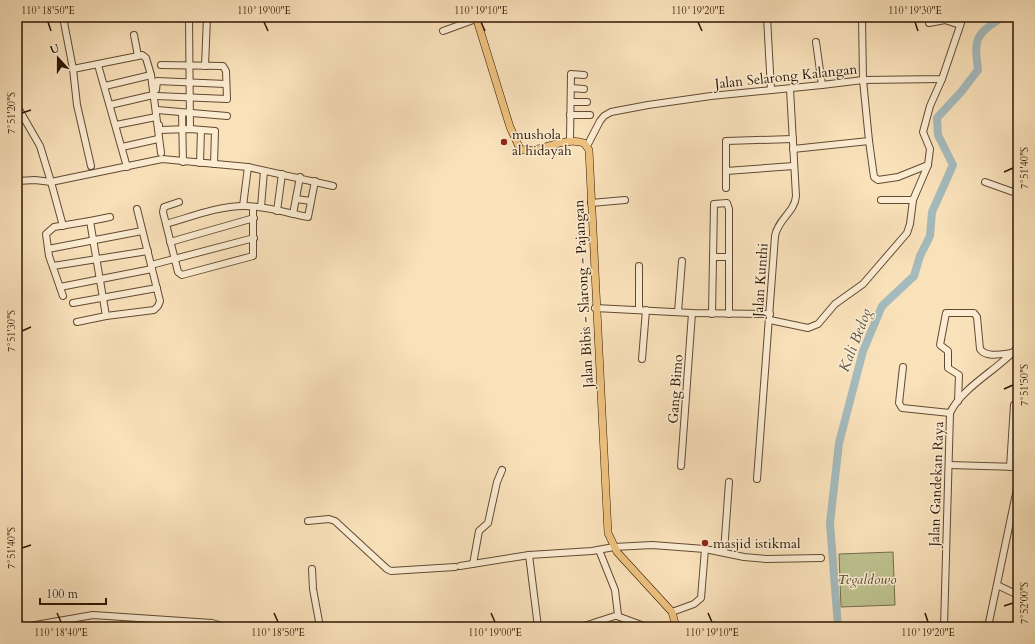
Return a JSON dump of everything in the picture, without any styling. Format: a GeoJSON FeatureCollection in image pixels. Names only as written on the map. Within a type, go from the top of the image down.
{"type":"FeatureCollection","features":[{"type":"Feature","properties":{"kind":"main road"},"geometry":{"type":"LineString","coordinates":[[476,18],[510,127],[520,149],[530,150],[570,140],[584,143],[587,146]]}},
{"type":"Feature","properties":{"kind":"main road","name":"Jalan Bibis - Slarong - Pajangan"},"geometry":{"type":"LineString","coordinates":[[587,146],[589,153],[608,526],[614,547],[672,612],[676,627]]}},
{"type":"Feature","properties":{"kind":"street"},"geometry":{"type":"LineString","coordinates":[[17,19],[22,17]]}},
{"type":"Feature","properties":{"kind":"street"},"geometry":{"type":"LineString","coordinates":[[63,17],[77,105],[91,166]]}},
{"type":"Feature","properties":{"kind":"street"},"geometry":{"type":"LineString","coordinates":[[189,17],[190,129]]}},
{"type":"Feature","properties":{"kind":"street"},"geometry":{"type":"LineString","coordinates":[[205,66],[206,17]]}},
{"type":"Feature","properties":{"kind":"street"},"geometry":{"type":"LineString","coordinates":[[766,17],[771,90]]}},
{"type":"Feature","properties":{"kind":"street"},"geometry":{"type":"LineString","coordinates":[[862,17],[863,80],[874,177],[878,180],[898,177],[928,165]]}},
{"type":"Feature","properties":{"kind":"street"},"geometry":{"type":"LineString","coordinates":[[596,308],[770,317],[808,328],[818,324],[835,304],[863,284],[907,233],[910,224],[913,200],[928,165],[930,149],[923,132],[930,106],[942,79],[963,17]]}},
{"type":"Feature","properties":{"kind":"street"},"geometry":{"type":"LineString","coordinates":[[443,31],[476,18]]}},
{"type":"Feature","properties":{"kind":"street"},"geometry":{"type":"LineString","coordinates":[[929,23],[945,19],[960,25]]}},
{"type":"Feature","properties":{"kind":"street"},"geometry":{"type":"LineString","coordinates":[[134,35],[138,56]]}},
{"type":"Feature","properties":{"kind":"street"},"geometry":{"type":"LineString","coordinates":[[816,42],[822,86]]}},
{"type":"Feature","properties":{"kind":"street"},"geometry":{"type":"LineString","coordinates":[[72,69],[142,55],[146,58],[151,75],[161,153]]}},
{"type":"Feature","properties":{"kind":"street"},"geometry":{"type":"LineString","coordinates":[[98,65],[116,125],[126,167]]}},
{"type":"Feature","properties":{"kind":"street"},"geometry":{"type":"LineString","coordinates":[[110,105],[154,96],[189,96],[226,100],[225,68],[221,66],[161,65]]}},
{"type":"Feature","properties":{"kind":"street"},"geometry":{"type":"LineString","coordinates":[[570,140],[571,74],[584,74]]}},
{"type":"Feature","properties":{"kind":"street"},"geometry":{"type":"LineString","coordinates":[[105,86],[151,75]]}},
{"type":"Feature","properties":{"kind":"street","name":"Jalan Selarong Kalangan"},"geometry":{"type":"LineString","coordinates":[[587,146],[600,121],[611,112],[703,97],[822,86],[863,80],[942,79]]}},
{"type":"Feature","properties":{"kind":"street"},"geometry":{"type":"LineString","coordinates":[[214,164],[216,132],[214,130],[190,129],[160,130],[154,96],[157,81],[226,84]]}},
{"type":"Feature","properties":{"kind":"street"},"geometry":{"type":"LineString","coordinates":[[571,88],[584,89]]}},
{"type":"Feature","properties":{"kind":"street","name":"Jalan Kunthi"},"geometry":{"type":"LineString","coordinates":[[757,479],[776,229],[792,210],[796,200],[790,89]]}},
{"type":"Feature","properties":{"kind":"street"},"geometry":{"type":"LineString","coordinates":[[571,102],[587,102]]}},
{"type":"Feature","properties":{"kind":"street"},"geometry":{"type":"LineString","coordinates":[[17,106],[40,146],[63,226]]}},
{"type":"Feature","properties":{"kind":"street"},"geometry":{"type":"LineString","coordinates":[[157,110],[227,116]]}},
{"type":"Feature","properties":{"kind":"street"},"geometry":{"type":"LineString","coordinates":[[182,113],[183,162]]}},
{"type":"Feature","properties":{"kind":"street"},"geometry":{"type":"LineString","coordinates":[[570,115],[590,115]]}},
{"type":"Feature","properties":{"kind":"street"},"geometry":{"type":"LineString","coordinates":[[116,125],[156,118]]}},
{"type":"Feature","properties":{"kind":"street"},"geometry":{"type":"LineString","coordinates":[[200,163],[201,130]]}},
{"type":"Feature","properties":{"kind":"street"},"geometry":{"type":"LineString","coordinates":[[122,147],[158,138]]}},
{"type":"Feature","properties":{"kind":"street"},"geometry":{"type":"LineString","coordinates":[[726,188],[726,141],[793,140]]}},
{"type":"Feature","properties":{"kind":"street"},"geometry":{"type":"LineString","coordinates":[[793,149],[869,141]]}},
{"type":"Feature","properties":{"kind":"street"},"geometry":{"type":"LineString","coordinates":[[17,181],[35,180],[51,182],[162,159],[248,167],[300,177],[333,186]]}},
{"type":"Feature","properties":{"kind":"street"},"geometry":{"type":"LineString","coordinates":[[726,171],[794,166]]}},
{"type":"Feature","properties":{"kind":"street"},"geometry":{"type":"LineString","coordinates":[[243,206],[248,167]]}},
{"type":"Feature","properties":{"kind":"street"},"geometry":{"type":"LineString","coordinates":[[261,207],[264,171]]}},
{"type":"Feature","properties":{"kind":"street"},"geometry":{"type":"LineString","coordinates":[[277,211],[282,174]]}},
{"type":"Feature","properties":{"kind":"street"},"geometry":{"type":"LineString","coordinates":[[293,214],[300,177]]}},
{"type":"Feature","properties":{"kind":"street"},"geometry":{"type":"LineString","coordinates":[[985,182],[1017,196],[1018,179]]}},
{"type":"Feature","properties":{"kind":"street"},"geometry":{"type":"LineString","coordinates":[[166,224],[223,208],[243,206],[261,207],[308,217],[315,181]]}},
{"type":"Feature","properties":{"kind":"street"},"geometry":{"type":"LineString","coordinates":[[296,199],[311,201]]}},
{"type":"Feature","properties":{"kind":"street"},"geometry":{"type":"LineString","coordinates":[[591,203],[625,200]]}},
{"type":"Feature","properties":{"kind":"street"},"geometry":{"type":"LineString","coordinates":[[881,200],[913,200]]}},
{"type":"Feature","properties":{"kind":"street"},"geometry":{"type":"LineString","coordinates":[[179,202],[162,209],[178,272],[182,275],[253,256],[253,207]]}},
{"type":"Feature","properties":{"kind":"street"},"geometry":{"type":"LineString","coordinates":[[712,314],[714,204],[728,203],[729,314]]}},
{"type":"Feature","properties":{"kind":"street"},"geometry":{"type":"LineString","coordinates":[[76,322],[156,309],[160,301],[137,209]]}},
{"type":"Feature","properties":{"kind":"street"},"geometry":{"type":"LineString","coordinates":[[63,296],[48,249],[46,234],[54,227],[90,222],[110,217]]}},
{"type":"Feature","properties":{"kind":"street"},"geometry":{"type":"LineString","coordinates":[[170,242],[254,218]]}},
{"type":"Feature","properties":{"kind":"street"},"geometry":{"type":"LineString","coordinates":[[90,222],[106,316]]}},
{"type":"Feature","properties":{"kind":"street"},"geometry":{"type":"LineString","coordinates":[[48,249],[142,231]]}},
{"type":"Feature","properties":{"kind":"street"},"geometry":{"type":"LineString","coordinates":[[60,287],[152,267],[175,259],[254,238]]}},
{"type":"Feature","properties":{"kind":"street"},"geometry":{"type":"LineString","coordinates":[[53,266],[148,251]]}},
{"type":"Feature","properties":{"kind":"street"},"geometry":{"type":"LineString","coordinates":[[713,257],[729,257]]}},
{"type":"Feature","properties":{"kind":"street"},"geometry":{"type":"LineString","coordinates":[[678,312],[682,261]]}},
{"type":"Feature","properties":{"kind":"street"},"geometry":{"type":"LineString","coordinates":[[639,266],[639,310]]}},
{"type":"Feature","properties":{"kind":"street"},"geometry":{"type":"LineString","coordinates":[[73,303],[157,288]]}},
{"type":"Feature","properties":{"kind":"street"},"geometry":{"type":"LineString","coordinates":[[642,359],[646,310]]}},
{"type":"Feature","properties":{"kind":"street","name":"Gang Bimo"},"geometry":{"type":"LineString","coordinates":[[681,466],[692,313]]}},
{"type":"Feature","properties":{"kind":"street"},"geometry":{"type":"LineString","coordinates":[[958,401],[959,375],[948,368],[948,351],[940,345],[946,313],[974,313],[977,317],[980,349],[982,352],[987,354],[1012,353]]}},
{"type":"Feature","properties":{"kind":"street","name":"Jalan Gandekan Raya"},"geometry":{"type":"LineString","coordinates":[[944,627],[950,413],[958,401],[1018,347]]}},
{"type":"Feature","properties":{"kind":"street"},"geometry":{"type":"LineString","coordinates":[[903,367],[899,403],[902,408],[950,413]]}},
{"type":"Feature","properties":{"kind":"street"},"geometry":{"type":"LineString","coordinates":[[1010,467],[1014,405]]}},
{"type":"Feature","properties":{"kind":"street"},"geometry":{"type":"LineString","coordinates":[[949,464],[1018,467]]}},
{"type":"Feature","properties":{"kind":"street"},"geometry":{"type":"LineString","coordinates":[[473,564],[479,531],[488,523],[496,482],[502,470]]}},
{"type":"Feature","properties":{"kind":"street"},"geometry":{"type":"LineString","coordinates":[[724,552],[730,482]]}},
{"type":"Feature","properties":{"kind":"street"},"geometry":{"type":"LineString","coordinates":[[988,627],[1018,484]]}},
{"type":"Feature","properties":{"kind":"street"},"geometry":{"type":"LineString","coordinates":[[308,521],[329,519],[335,521],[387,570],[391,571],[457,566],[529,555],[652,545],[705,549],[744,557],[771,559],[821,558]]}},
{"type":"Feature","properties":{"kind":"street"},"geometry":{"type":"LineString","coordinates":[[672,612],[694,604],[701,598],[705,549]]}},
{"type":"Feature","properties":{"kind":"street"},"geometry":{"type":"LineString","coordinates":[[599,550],[615,590],[617,616]]}},
{"type":"Feature","properties":{"kind":"street"},"geometry":{"type":"LineString","coordinates":[[529,555],[538,627]]}},
{"type":"Feature","properties":{"kind":"street"},"geometry":{"type":"LineString","coordinates":[[312,569],[312,589],[320,627]]}},
{"type":"Feature","properties":{"kind":"street"},"geometry":{"type":"LineString","coordinates":[[997,585],[1018,595]]}},
{"type":"Feature","properties":{"kind":"street"},"geometry":{"type":"LineString","coordinates":[[17,618],[24,627],[81,616],[100,615],[212,623],[226,627]]}},
{"type":"Feature","properties":{"kind":"street"},"geometry":{"type":"LineString","coordinates":[[578,627],[617,616],[647,627]]}},
{"type":"Feature","properties":{"kind":"green space","name":"Tegaldowo"},"geometry":{"type":"Polygon","coordinates":[[[893,552],[895,605],[841,607],[839,554],[893,552]]]}},
{"type":"Feature","properties":{"kind":"waterway","name":"Kali Bedog"},"geometry":{"type":"LineString","coordinates":[[838,627],[830,523],[839,443],[863,351],[882,306],[914,276],[920,256],[930,236],[932,212],[953,165],[938,135],[937,118],[961,92],[978,70],[976,50],[978,38],[987,28],[1003,17]]}},
{"type":"Feature","properties":{"kind":"place","name":"mushola al hidayah"},"geometry":{"type":"Point","coordinates":[504,142]}},
{"type":"Feature","properties":{"kind":"place","name":"masjid istikmal"},"geometry":{"type":"Point","coordinates":[705,543]}}]}
